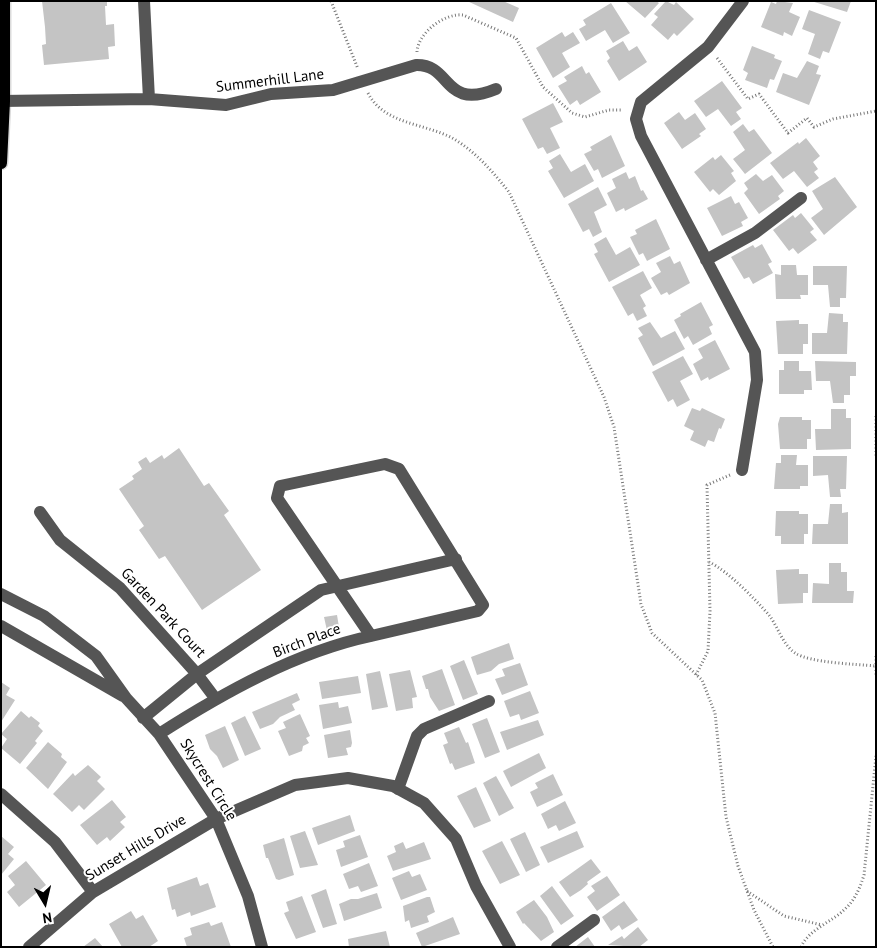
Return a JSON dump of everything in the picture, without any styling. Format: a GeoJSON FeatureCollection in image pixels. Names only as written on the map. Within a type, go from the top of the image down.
{"type":"FeatureCollection","features":[{"type":"Feature","properties":{"kind":"main road"},"geometry":{"type":"LineString","coordinates":[[1,163],[4,1]]}},
{"type":"Feature","properties":{"kind":"street"},"geometry":{"type":"LineString","coordinates":[[144,1],[149,99]]}},
{"type":"Feature","properties":{"kind":"street"},"geometry":{"type":"LineString","coordinates":[[742,470],[757,380],[755,352],[641,136],[636,119],[641,102],[708,46],[743,1]]}},
{"type":"Feature","properties":{"kind":"street","name":"Summerhill Lane"},"geometry":{"type":"LineString","coordinates":[[3,101],[149,99],[226,105],[271,94],[333,90],[416,65]]}},
{"type":"Feature","properties":{"kind":"street"},"geometry":{"type":"LineString","coordinates":[[416,65],[425,65],[432,68],[453,90],[466,96],[480,96],[496,89]]}},
{"type":"Feature","properties":{"kind":"street"},"geometry":{"type":"LineString","coordinates":[[706,260],[754,233],[801,198]]}},
{"type":"Feature","properties":{"kind":"street"},"geometry":{"type":"LineString","coordinates":[[143,718],[197,674],[321,590],[336,585],[456,560],[399,469],[385,464],[280,486],[277,498],[336,585],[370,636]]}},
{"type":"Feature","properties":{"kind":"street","name":"Garden Park Court"},"geometry":{"type":"LineString","coordinates":[[40,512],[60,540],[120,588],[197,674],[215,698]]}},
{"type":"Feature","properties":{"kind":"street","name":"Birch Place"},"geometry":{"type":"LineString","coordinates":[[160,734],[215,698],[316,652],[370,636],[478,611],[483,605],[456,560]]}},
{"type":"Feature","properties":{"kind":"street","name":"Skycrest Circle"},"geometry":{"type":"LineString","coordinates":[[1,594],[44,616],[96,656],[126,698],[160,734],[216,819],[248,896],[262,947]]}},
{"type":"Feature","properties":{"kind":"street","name":"Skycrest Circle"},"geometry":{"type":"LineString","coordinates":[[1,626],[126,698]]}},
{"type":"Feature","properties":{"kind":"street"},"geometry":{"type":"LineString","coordinates":[[398,789],[417,736],[424,729],[489,701]]}},
{"type":"Feature","properties":{"kind":"street","name":"Sunset Hills Drive"},"geometry":{"type":"LineString","coordinates":[[29,947],[93,892],[216,819],[295,785],[348,778],[393,786],[424,804],[456,839],[476,886],[510,947]]}},
{"type":"Feature","properties":{"kind":"street"},"geometry":{"type":"LineString","coordinates":[[1,794],[55,842],[93,892]]}},
{"type":"Feature","properties":{"kind":"street"},"geometry":{"type":"LineString","coordinates":[[557,947],[594,920]]}},
{"type":"Feature","properties":{"kind":"path"},"geometry":{"type":"LineString","coordinates":[[332,1],[362,81],[372,100],[384,113],[454,139],[485,164],[509,192],[604,397],[614,427],[641,604],[652,633],[702,680],[715,713],[726,818],[745,890],[773,947]]}},
{"type":"Feature","properties":{"kind":"path"},"geometry":{"type":"LineString","coordinates":[[416,65],[417,43],[421,37],[447,17],[455,14],[463,15],[516,38],[543,87],[580,117],[609,110],[639,110]]}},
{"type":"Feature","properties":{"kind":"path"},"geometry":{"type":"LineString","coordinates":[[708,46],[748,99],[759,94],[788,133],[807,118],[814,128],[833,119],[876,111]]}},
{"type":"Feature","properties":{"kind":"path"},"geometry":{"type":"LineString","coordinates":[[876,416],[876,456]]}},
{"type":"Feature","properties":{"kind":"path"},"geometry":{"type":"LineString","coordinates":[[696,675],[708,651],[709,562],[707,485],[742,470]]}},
{"type":"Feature","properties":{"kind":"path"},"geometry":{"type":"LineString","coordinates":[[709,562],[720,567],[769,616],[788,646],[796,654],[827,661],[875,666]]}},
{"type":"Feature","properties":{"kind":"path"},"geometry":{"type":"LineString","coordinates":[[876,656],[876,676]]}},
{"type":"Feature","properties":{"kind":"path"},"geometry":{"type":"LineString","coordinates":[[801,947],[823,925],[846,909],[858,893],[864,876],[876,756]]}},
{"type":"Feature","properties":{"kind":"path"},"geometry":{"type":"LineString","coordinates":[[745,890],[784,916],[823,925]]}},
{"type":"Feature","properties":{"kind":"building"},"geometry":{"type":"Polygon","coordinates":[[[42,1],[107,1],[107,6],[105,6],[106,25],[114,24],[115,46],[108,47],[109,59],[44,65],[42,45],[46,44],[42,1]]]}},
{"type":"Feature","properties":{"kind":"building"},"geometry":{"type":"Polygon","coordinates":[[[467,1],[503,1],[519,8],[513,22],[467,1]]]}},
{"type":"Feature","properties":{"kind":"building"},"geometry":{"type":"Polygon","coordinates":[[[625,1],[656,1],[659,3],[645,18],[625,1]]]}},
{"type":"Feature","properties":{"kind":"building"},"geometry":{"type":"Polygon","coordinates":[[[666,1],[674,5],[676,2],[694,19],[677,36],[674,33],[668,40],[651,25],[658,17],[654,14],[666,1]]]}},
{"type":"Feature","properties":{"kind":"building"},"geometry":{"type":"Polygon","coordinates":[[[777,1],[793,3],[789,12],[800,17],[792,36],[784,32],[783,36],[761,27],[771,2],[776,4],[777,1]]]}},
{"type":"Feature","properties":{"kind":"building"},"geometry":{"type":"Polygon","coordinates":[[[811,1],[851,1],[847,12],[811,1]]]}},
{"type":"Feature","properties":{"kind":"building"},"geometry":{"type":"Polygon","coordinates":[[[611,3],[630,33],[613,43],[605,30],[586,41],[579,29],[586,25],[583,20],[611,3]]]}},
{"type":"Feature","properties":{"kind":"building"},"geometry":{"type":"Polygon","coordinates":[[[809,10],[841,22],[829,53],[823,51],[820,59],[808,54],[815,34],[802,29],[809,10]]]}},
{"type":"Feature","properties":{"kind":"building"},"geometry":{"type":"Polygon","coordinates":[[[562,32],[565,37],[573,32],[580,43],[562,53],[570,67],[553,78],[536,48],[562,32]]]}},
{"type":"Feature","properties":{"kind":"building"},"geometry":{"type":"Polygon","coordinates":[[[623,41],[629,51],[637,46],[647,62],[619,81],[607,61],[610,58],[606,51],[623,41]]]}},
{"type":"Feature","properties":{"kind":"building"},"geometry":{"type":"Polygon","coordinates":[[[752,46],[775,55],[774,58],[782,61],[774,80],[770,79],[767,88],[745,80],[748,73],[743,70],[752,46]]]}},
{"type":"Feature","properties":{"kind":"building"},"geometry":{"type":"Polygon","coordinates":[[[807,61],[819,66],[816,74],[821,75],[809,105],[776,92],[783,73],[797,78],[807,61]]]}},
{"type":"Feature","properties":{"kind":"building"},"geometry":{"type":"Polygon","coordinates":[[[582,66],[586,74],[589,72],[601,92],[580,105],[577,100],[570,105],[558,86],[567,81],[564,77],[582,66]]]}},
{"type":"Feature","properties":{"kind":"building"},"geometry":{"type":"Polygon","coordinates":[[[722,81],[742,108],[736,112],[741,119],[731,126],[718,109],[706,117],[694,101],[722,81]]]}},
{"type":"Feature","properties":{"kind":"building"},"geometry":{"type":"Polygon","coordinates":[[[553,103],[563,122],[550,128],[560,148],[547,154],[543,147],[538,149],[522,119],[553,103]]]}},
{"type":"Feature","properties":{"kind":"building"},"geometry":{"type":"Polygon","coordinates":[[[679,112],[685,120],[695,113],[706,129],[699,134],[701,136],[682,149],[664,123],[679,112]]]}},
{"type":"Feature","properties":{"kind":"building"},"geometry":{"type":"Polygon","coordinates":[[[743,124],[749,132],[754,129],[772,153],[745,174],[733,159],[745,150],[733,132],[743,124]]]}},
{"type":"Feature","properties":{"kind":"building"},"geometry":{"type":"Polygon","coordinates":[[[611,135],[625,166],[602,178],[598,169],[594,171],[584,154],[592,150],[590,147],[611,135]]]}},
{"type":"Feature","properties":{"kind":"building"},"geometry":{"type":"Polygon","coordinates":[[[806,138],[820,156],[813,162],[818,169],[814,172],[819,178],[807,187],[794,171],[783,179],[770,163],[806,138]]]}},
{"type":"Feature","properties":{"kind":"building"},"geometry":{"type":"Polygon","coordinates":[[[560,154],[571,172],[585,164],[594,181],[564,198],[548,171],[553,168],[549,161],[560,154]]]}},
{"type":"Feature","properties":{"kind":"building"},"geometry":{"type":"Polygon","coordinates":[[[721,155],[734,171],[731,173],[736,181],[719,195],[713,189],[710,192],[694,172],[713,157],[715,160],[721,155]]]}},
{"type":"Feature","properties":{"kind":"building"},"geometry":{"type":"Polygon","coordinates":[[[626,172],[629,179],[635,176],[641,191],[643,190],[648,199],[625,211],[624,208],[616,212],[607,193],[616,188],[612,179],[626,172]]]}},
{"type":"Feature","properties":{"kind":"building"},"geometry":{"type":"Polygon","coordinates":[[[756,174],[763,181],[772,175],[784,191],[778,196],[780,199],[759,214],[744,193],[748,189],[744,183],[756,174]]]}},
{"type":"Feature","properties":{"kind":"building"},"geometry":{"type":"Polygon","coordinates":[[[835,177],[857,207],[824,235],[811,218],[823,209],[812,191],[835,177]]]}},
{"type":"Feature","properties":{"kind":"building"},"geometry":{"type":"Polygon","coordinates":[[[598,187],[607,205],[594,212],[602,232],[593,237],[589,229],[583,232],[568,204],[598,187]]]}},
{"type":"Feature","properties":{"kind":"building"},"geometry":{"type":"Polygon","coordinates":[[[731,196],[735,204],[739,202],[748,218],[741,222],[743,226],[722,236],[707,208],[731,196]]]}},
{"type":"Feature","properties":{"kind":"building"},"geometry":{"type":"Polygon","coordinates":[[[801,213],[814,229],[810,232],[817,240],[798,254],[793,248],[789,251],[773,230],[793,215],[795,218],[801,213]]]}},
{"type":"Feature","properties":{"kind":"building"},"geometry":{"type":"Polygon","coordinates":[[[656,219],[670,249],[647,261],[643,253],[639,255],[630,237],[637,234],[635,230],[656,219]]]}},
{"type":"Feature","properties":{"kind":"building"},"geometry":{"type":"Polygon","coordinates":[[[606,237],[616,255],[630,247],[640,265],[609,282],[594,254],[598,252],[594,244],[606,237]]]}},
{"type":"Feature","properties":{"kind":"building"},"geometry":{"type":"Polygon","coordinates":[[[762,244],[772,262],[768,264],[773,273],[753,284],[749,277],[744,279],[731,257],[753,245],[755,248],[762,244]]]}},
{"type":"Feature","properties":{"kind":"building"},"geometry":{"type":"Polygon","coordinates":[[[670,256],[674,264],[680,261],[690,283],[669,295],[667,292],[661,295],[651,278],[661,272],[656,263],[670,256]]]}},
{"type":"Feature","properties":{"kind":"building"},"geometry":{"type":"Polygon","coordinates":[[[781,265],[796,265],[797,275],[808,275],[808,295],[800,295],[801,299],[776,299],[775,274],[781,275],[781,265]]]}},
{"type":"Feature","properties":{"kind":"building"},"geometry":{"type":"Polygon","coordinates":[[[813,266],[847,266],[846,298],[840,298],[840,307],[830,307],[828,285],[813,285],[813,266]]]}},
{"type":"Feature","properties":{"kind":"building"},"geometry":{"type":"Polygon","coordinates":[[[643,271],[652,288],[640,295],[646,306],[643,308],[647,316],[637,321],[633,313],[628,316],[612,287],[643,271]]]}},
{"type":"Feature","properties":{"kind":"building"},"geometry":{"type":"Polygon","coordinates":[[[701,302],[713,325],[709,327],[712,334],[693,345],[688,336],[684,339],[674,320],[681,316],[680,314],[701,302]]]}},
{"type":"Feature","properties":{"kind":"building"},"geometry":{"type":"Polygon","coordinates":[[[829,313],[843,314],[843,322],[848,322],[847,354],[812,354],[812,333],[827,333],[829,313]]]}},
{"type":"Feature","properties":{"kind":"building"},"geometry":{"type":"Polygon","coordinates":[[[799,320],[799,324],[808,324],[808,344],[803,344],[803,354],[778,354],[776,321],[799,320]]]}},
{"type":"Feature","properties":{"kind":"building"},"geometry":{"type":"Polygon","coordinates":[[[650,322],[661,338],[675,331],[685,349],[653,366],[638,338],[643,335],[638,328],[650,322]]]}},
{"type":"Feature","properties":{"kind":"building"},"geometry":{"type":"Polygon","coordinates":[[[715,340],[730,369],[709,380],[708,377],[701,381],[693,364],[703,358],[698,349],[715,340]]]}},
{"type":"Feature","properties":{"kind":"building"},"geometry":{"type":"Polygon","coordinates":[[[683,356],[693,374],[680,381],[690,400],[677,407],[673,399],[668,402],[652,372],[683,356]]]}},
{"type":"Feature","properties":{"kind":"building"},"geometry":{"type":"Polygon","coordinates":[[[784,361],[799,361],[799,371],[811,371],[812,390],[804,390],[804,394],[779,394],[779,370],[784,370],[784,361]]]}},
{"type":"Feature","properties":{"kind":"building"},"geometry":{"type":"Polygon","coordinates":[[[815,361],[856,362],[856,376],[850,376],[850,395],[844,395],[844,403],[833,403],[830,381],[816,381],[815,361]]]}},
{"type":"Feature","properties":{"kind":"building"},"geometry":{"type":"Polygon","coordinates":[[[692,408],[700,411],[702,408],[725,419],[721,429],[719,428],[714,442],[708,440],[705,447],[690,440],[694,431],[684,426],[692,408]]]}},
{"type":"Feature","properties":{"kind":"building"},"geometry":{"type":"Polygon","coordinates":[[[831,409],[846,409],[846,418],[851,418],[851,449],[816,450],[815,429],[831,429],[831,409]]]}},
{"type":"Feature","properties":{"kind":"building"},"geometry":{"type":"Polygon","coordinates":[[[780,417],[802,417],[802,420],[811,420],[811,439],[807,439],[807,449],[780,449],[778,424],[780,417]]]}},
{"type":"Feature","properties":{"kind":"building"},"geometry":{"type":"Polygon","coordinates":[[[179,448],[204,486],[209,483],[229,511],[224,515],[261,570],[202,610],[165,556],[159,559],[139,530],[144,526],[119,489],[134,479],[132,476],[142,469],[138,462],[146,457],[150,463],[162,455],[164,459],[179,448]]]}},
{"type":"Feature","properties":{"kind":"building"},"geometry":{"type":"Polygon","coordinates":[[[781,455],[797,455],[796,465],[808,465],[808,486],[800,486],[800,489],[774,489],[776,463],[781,463],[781,455]]]}},
{"type":"Feature","properties":{"kind":"building"},"geometry":{"type":"Polygon","coordinates":[[[813,456],[847,456],[846,489],[840,489],[841,497],[830,497],[828,475],[813,476],[813,456]]]}},
{"type":"Feature","properties":{"kind":"building"},"geometry":{"type":"Polygon","coordinates":[[[830,504],[842,504],[842,513],[848,512],[848,544],[812,544],[813,524],[828,524],[830,504]]]}},
{"type":"Feature","properties":{"kind":"building"},"geometry":{"type":"Polygon","coordinates":[[[776,511],[799,511],[799,514],[808,514],[808,534],[804,534],[804,544],[781,544],[781,536],[775,536],[776,511]]]}},
{"type":"Feature","properties":{"kind":"building"},"geometry":{"type":"Polygon","coordinates":[[[829,563],[841,563],[841,572],[847,572],[847,591],[854,591],[853,603],[812,603],[813,583],[829,584],[829,563]]]}},
{"type":"Feature","properties":{"kind":"building"},"geometry":{"type":"Polygon","coordinates":[[[799,569],[799,574],[808,574],[808,593],[803,593],[803,603],[778,604],[776,570],[799,569]]]}},
{"type":"Feature","properties":{"kind":"building"},"geometry":{"type":"Polygon","coordinates":[[[337,615],[340,633],[328,635],[324,617],[337,615]]]}},
{"type":"Feature","properties":{"kind":"building"},"geometry":{"type":"Polygon","coordinates":[[[509,643],[514,659],[499,664],[491,671],[477,675],[471,657],[509,643]]]}},
{"type":"Feature","properties":{"kind":"building"},"geometry":{"type":"Polygon","coordinates":[[[464,660],[478,694],[463,700],[450,666],[464,660]]]}},
{"type":"Feature","properties":{"kind":"building"},"geometry":{"type":"Polygon","coordinates":[[[520,663],[528,685],[502,695],[495,679],[505,676],[502,669],[520,663]]]}},
{"type":"Feature","properties":{"kind":"building"},"geometry":{"type":"Polygon","coordinates":[[[442,669],[455,705],[439,711],[430,697],[428,689],[426,689],[422,676],[442,669]]]}},
{"type":"Feature","properties":{"kind":"building"},"geometry":{"type":"Polygon","coordinates":[[[410,670],[417,697],[412,698],[413,708],[396,711],[389,674],[410,670]]]}},
{"type":"Feature","properties":{"kind":"building"},"geometry":{"type":"Polygon","coordinates":[[[380,671],[388,707],[372,710],[366,674],[380,671]]]}},
{"type":"Feature","properties":{"kind":"building"},"geometry":{"type":"Polygon","coordinates":[[[358,676],[361,693],[322,699],[319,682],[358,676]]]}},
{"type":"Feature","properties":{"kind":"building"},"geometry":{"type":"Polygon","coordinates":[[[1,682],[10,688],[6,695],[15,700],[1,722],[1,682]]]}},
{"type":"Feature","properties":{"kind":"building"},"geometry":{"type":"Polygon","coordinates":[[[530,691],[539,713],[521,720],[519,714],[510,717],[504,701],[530,691]]]}},
{"type":"Feature","properties":{"kind":"building"},"geometry":{"type":"Polygon","coordinates":[[[297,693],[300,700],[292,704],[295,710],[280,717],[273,724],[260,729],[252,712],[297,693]]]}},
{"type":"Feature","properties":{"kind":"building"},"geometry":{"type":"Polygon","coordinates":[[[338,702],[339,708],[348,706],[352,723],[323,729],[319,705],[338,702]]]}},
{"type":"Feature","properties":{"kind":"building"},"geometry":{"type":"Polygon","coordinates":[[[21,711],[29,718],[31,716],[40,723],[38,726],[43,731],[35,741],[37,743],[20,764],[1,748],[7,739],[1,734],[21,711]]]}},
{"type":"Feature","properties":{"kind":"building"},"geometry":{"type":"Polygon","coordinates":[[[300,714],[310,736],[306,738],[309,743],[303,746],[302,751],[289,756],[278,731],[286,728],[283,722],[300,714]]]}},
{"type":"Feature","properties":{"kind":"building"},"geometry":{"type":"Polygon","coordinates":[[[245,716],[261,749],[245,756],[231,723],[245,716]]]}},
{"type":"Feature","properties":{"kind":"building"},"geometry":{"type":"Polygon","coordinates":[[[487,718],[500,752],[485,758],[472,724],[487,718]]]}},
{"type":"Feature","properties":{"kind":"building"},"geometry":{"type":"Polygon","coordinates":[[[538,720],[544,735],[507,750],[500,732],[538,720]]]}},
{"type":"Feature","properties":{"kind":"building"},"geometry":{"type":"Polygon","coordinates":[[[225,726],[239,760],[223,768],[217,756],[210,749],[205,735],[225,726]]]}},
{"type":"Feature","properties":{"kind":"building"},"geometry":{"type":"Polygon","coordinates":[[[459,727],[466,743],[468,742],[475,763],[455,770],[452,763],[450,764],[443,745],[448,743],[444,733],[459,727]]]}},
{"type":"Feature","properties":{"kind":"building"},"geometry":{"type":"Polygon","coordinates":[[[350,730],[352,743],[351,747],[346,748],[348,755],[328,758],[324,735],[350,730]]]}},
{"type":"Feature","properties":{"kind":"building"},"geometry":{"type":"Polygon","coordinates":[[[48,742],[62,754],[61,757],[67,762],[48,789],[26,768],[48,742]]]}},
{"type":"Feature","properties":{"kind":"building"},"geometry":{"type":"Polygon","coordinates":[[[539,753],[546,768],[511,787],[503,771],[539,753]]]}},
{"type":"Feature","properties":{"kind":"building"},"geometry":{"type":"Polygon","coordinates":[[[88,765],[101,777],[97,781],[105,789],[84,810],[79,805],[72,812],[53,794],[73,773],[75,776],[88,765]]]}},
{"type":"Feature","properties":{"kind":"building"},"geometry":{"type":"Polygon","coordinates":[[[553,774],[563,795],[537,807],[530,792],[538,788],[535,783],[553,774]]]}},
{"type":"Feature","properties":{"kind":"building"},"geometry":{"type":"Polygon","coordinates":[[[496,776],[514,808],[499,816],[483,783],[496,776]]]}},
{"type":"Feature","properties":{"kind":"building"},"geometry":{"type":"Polygon","coordinates":[[[476,787],[491,821],[474,828],[457,796],[476,787]]]}},
{"type":"Feature","properties":{"kind":"building"},"geometry":{"type":"Polygon","coordinates":[[[112,800],[126,817],[120,822],[125,827],[110,841],[107,837],[97,845],[80,825],[112,800]]]}},
{"type":"Feature","properties":{"kind":"building"},"geometry":{"type":"Polygon","coordinates":[[[565,801],[576,823],[559,831],[556,825],[548,829],[541,814],[565,801]]]}},
{"type":"Feature","properties":{"kind":"building"},"geometry":{"type":"Polygon","coordinates":[[[350,815],[355,831],[318,845],[312,828],[350,815]]]}},
{"type":"Feature","properties":{"kind":"building"},"geometry":{"type":"Polygon","coordinates":[[[305,831],[318,865],[300,868],[290,836],[305,831]]]}},
{"type":"Feature","properties":{"kind":"building"},"geometry":{"type":"Polygon","coordinates":[[[577,831],[584,847],[548,863],[540,847],[577,831]]]}},
{"type":"Feature","properties":{"kind":"building"},"geometry":{"type":"Polygon","coordinates":[[[525,832],[540,865],[526,872],[510,839],[525,832]]]}},
{"type":"Feature","properties":{"kind":"building"},"geometry":{"type":"Polygon","coordinates":[[[360,835],[368,857],[341,867],[336,850],[345,847],[343,841],[360,835]]]}},
{"type":"Feature","properties":{"kind":"building"},"geometry":{"type":"Polygon","coordinates":[[[1,836],[14,847],[8,854],[14,859],[1,875],[1,836]]]}},
{"type":"Feature","properties":{"kind":"building"},"geometry":{"type":"Polygon","coordinates":[[[284,838],[294,875],[279,880],[276,879],[268,858],[266,858],[263,845],[284,838]]]}},
{"type":"Feature","properties":{"kind":"building"},"geometry":{"type":"Polygon","coordinates":[[[502,841],[520,875],[500,884],[482,851],[502,841]]]}},
{"type":"Feature","properties":{"kind":"building"},"geometry":{"type":"Polygon","coordinates":[[[403,842],[406,849],[424,842],[431,859],[393,871],[387,856],[396,852],[394,846],[403,842]]]}},
{"type":"Feature","properties":{"kind":"building"},"geometry":{"type":"Polygon","coordinates":[[[591,859],[601,872],[570,897],[559,882],[591,859]]]}},
{"type":"Feature","properties":{"kind":"building"},"geometry":{"type":"Polygon","coordinates":[[[26,861],[46,885],[19,907],[7,892],[15,885],[8,876],[26,861]]]}},
{"type":"Feature","properties":{"kind":"building"},"geometry":{"type":"Polygon","coordinates":[[[369,863],[378,886],[361,892],[358,886],[349,889],[343,874],[369,863]]]}},
{"type":"Feature","properties":{"kind":"building"},"geometry":{"type":"Polygon","coordinates":[[[409,871],[412,877],[420,874],[427,890],[401,900],[392,878],[409,871]]]}},
{"type":"Feature","properties":{"kind":"building"},"geometry":{"type":"Polygon","coordinates":[[[607,876],[620,895],[597,911],[587,897],[595,891],[591,886],[607,876]]]}},
{"type":"Feature","properties":{"kind":"building"},"geometry":{"type":"Polygon","coordinates":[[[197,877],[200,886],[208,883],[216,907],[191,916],[190,912],[177,917],[175,909],[172,910],[167,888],[197,877]]]}},
{"type":"Feature","properties":{"kind":"building"},"geometry":{"type":"Polygon","coordinates":[[[552,886],[574,916],[561,925],[540,896],[552,886]]]}},
{"type":"Feature","properties":{"kind":"building"},"geometry":{"type":"Polygon","coordinates":[[[326,889],[337,924],[323,928],[311,895],[326,889]]]}},
{"type":"Feature","properties":{"kind":"building"},"geometry":{"type":"Polygon","coordinates":[[[377,893],[382,908],[344,921],[339,904],[377,893]]]}},
{"type":"Feature","properties":{"kind":"building"},"geometry":{"type":"Polygon","coordinates":[[[302,896],[316,932],[296,939],[284,913],[289,911],[286,902],[302,896]]]}},
{"type":"Feature","properties":{"kind":"building"},"geometry":{"type":"Polygon","coordinates":[[[430,897],[435,912],[427,916],[429,922],[411,928],[409,920],[405,922],[403,906],[430,897]]]}},
{"type":"Feature","properties":{"kind":"building"},"geometry":{"type":"Polygon","coordinates":[[[534,900],[547,917],[554,932],[541,941],[523,924],[516,912],[534,900]]]}},
{"type":"Feature","properties":{"kind":"building"},"geometry":{"type":"Polygon","coordinates":[[[624,901],[638,920],[622,930],[619,925],[611,931],[602,917],[624,901]]]}},
{"type":"Feature","properties":{"kind":"building"},"geometry":{"type":"Polygon","coordinates":[[[131,911],[136,919],[143,915],[158,941],[149,947],[122,947],[109,924],[131,911]]]}},
{"type":"Feature","properties":{"kind":"building"},"geometry":{"type":"Polygon","coordinates":[[[453,917],[460,934],[422,947],[416,933],[453,917]]]}},
{"type":"Feature","properties":{"kind":"building"},"geometry":{"type":"Polygon","coordinates":[[[209,922],[211,926],[222,922],[231,947],[187,947],[184,938],[192,935],[190,928],[209,922]]]}},
{"type":"Feature","properties":{"kind":"building"},"geometry":{"type":"Polygon","coordinates":[[[638,927],[648,940],[639,947],[608,945],[622,936],[624,939],[638,927]]]}},
{"type":"Feature","properties":{"kind":"building"},"geometry":{"type":"Polygon","coordinates":[[[386,931],[390,947],[349,947],[348,939],[386,931]]]}},
{"type":"Feature","properties":{"kind":"building"},"geometry":{"type":"Polygon","coordinates":[[[588,937],[595,947],[575,947],[588,937]]]}},
{"type":"Feature","properties":{"kind":"building"},"geometry":{"type":"Polygon","coordinates":[[[95,938],[103,947],[83,947],[95,938]]]}}]}
